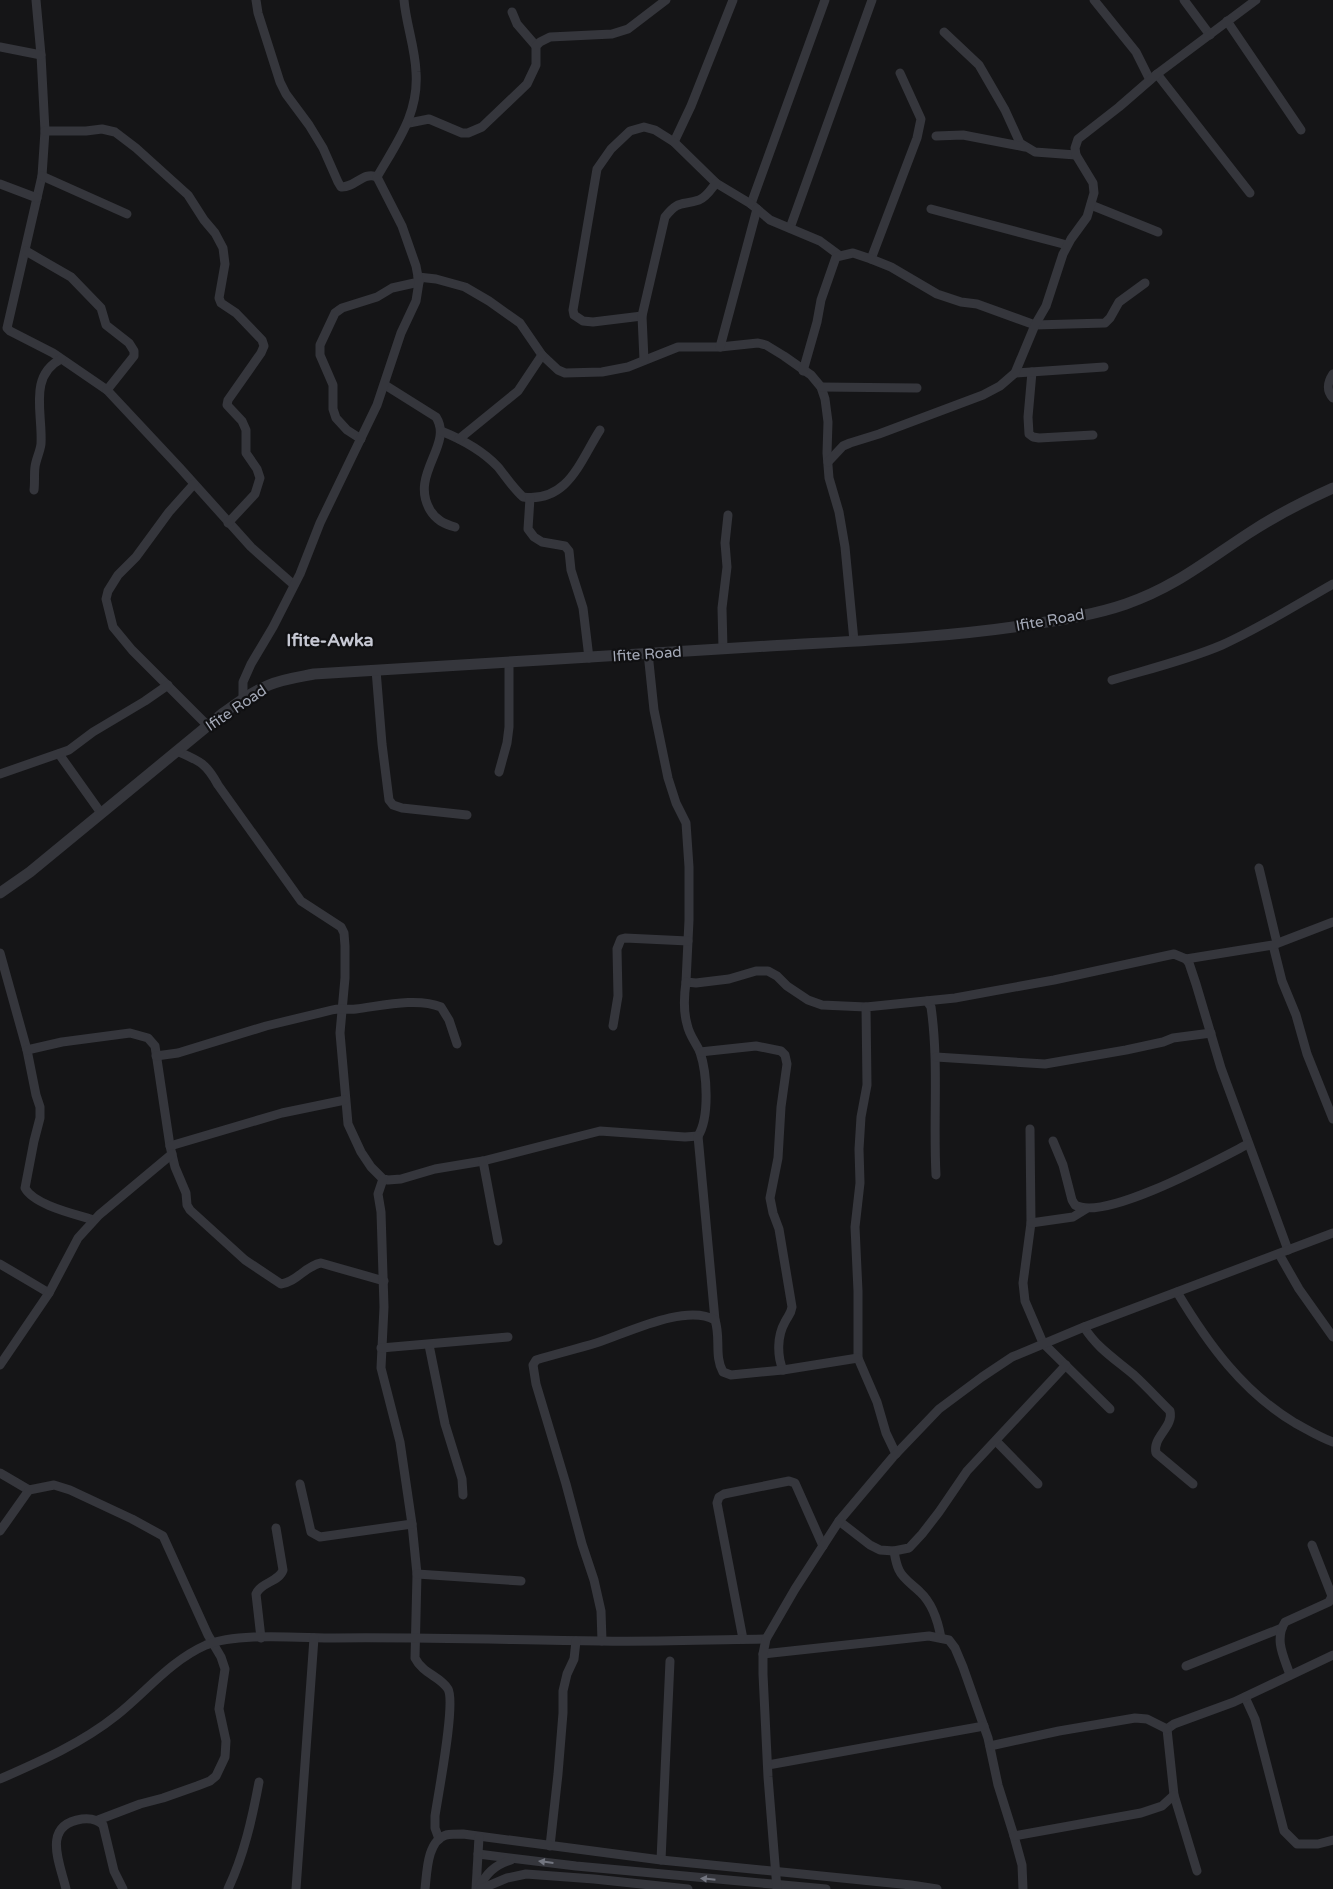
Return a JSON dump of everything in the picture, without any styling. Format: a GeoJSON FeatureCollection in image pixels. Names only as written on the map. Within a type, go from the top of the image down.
{"type":"FeatureCollection","features":[{"type":"Feature","properties":{"kind":"street"},"geometry":{"type":"LineString","coordinates":[[10,332],[7,328],[8,318],[26,252],[42,176],[45,131],[36,0]]}},
{"type":"Feature","properties":{"kind":"street"},"geometry":{"type":"LineString","coordinates":[[243,699],[243,682],[250,664],[273,627],[294,584],[320,523],[385,385],[401,333],[416,301],[419,279],[402,226],[377,177],[372,175],[365,176],[346,187],[342,187],[310,125],[286,94],[280,82],[258,13],[256,0]]}},
{"type":"Feature","properties":{"kind":"street"},"geometry":{"type":"LineString","coordinates":[[377,177],[409,123],[416,91],[416,71],[404,0]]}},
{"type":"Feature","properties":{"kind":"street"},"geometry":{"type":"LineString","coordinates":[[536,46],[550,37],[612,34],[628,29],[666,0]]}},
{"type":"Feature","properties":{"kind":"street"},"geometry":{"type":"LineString","coordinates":[[674,142],[691,106],[733,0]]}},
{"type":"Feature","properties":{"kind":"street"},"geometry":{"type":"LineString","coordinates":[[720,347],[754,207],[825,0]]}},
{"type":"Feature","properties":{"kind":"street"},"geometry":{"type":"LineString","coordinates":[[790,228],[872,0]]}},
{"type":"Feature","properties":{"kind":"street"},"geometry":{"type":"LineString","coordinates":[[1094,0],[1250,194]]}},
{"type":"Feature","properties":{"kind":"street"},"geometry":{"type":"LineString","coordinates":[[1184,0],[1210,35]]}},
{"type":"Feature","properties":{"kind":"street"},"geometry":{"type":"LineString","coordinates":[[828,462],[843,446],[983,395],[1000,386],[1015,373],[1035,325],[1046,306],[1067,245],[1087,217],[1091,205],[1094,193],[1093,183],[1076,155],[1075,148],[1078,139],[1154,77],[1256,0]]}},
{"type":"Feature","properties":{"kind":"street"},"geometry":{"type":"LineString","coordinates":[[409,123],[429,119],[462,133],[468,133],[482,127],[527,84],[536,65],[536,46],[517,24],[512,12]]}},
{"type":"Feature","properties":{"kind":"street"},"geometry":{"type":"LineString","coordinates":[[1227,21],[1301,130]]}},
{"type":"Feature","properties":{"kind":"street"},"geometry":{"type":"LineString","coordinates":[[944,32],[979,65],[1005,110],[1016,137],[1025,147]]}},
{"type":"Feature","properties":{"kind":"street"},"geometry":{"type":"LineString","coordinates":[[0,46],[41,55]]}},
{"type":"Feature","properties":{"kind":"street"},"geometry":{"type":"LineString","coordinates":[[870,259],[917,138],[920,119],[900,73]]}},
{"type":"Feature","properties":{"kind":"street"},"geometry":{"type":"LineString","coordinates":[[642,316],[593,322],[583,321],[574,315],[573,310],[597,169],[611,149],[630,131],[644,127],[655,130],[674,142],[716,183],[754,207],[770,220],[820,241],[839,255]]}},
{"type":"Feature","properties":{"kind":"street"},"geometry":{"type":"LineString","coordinates":[[45,131],[102,129],[115,132],[136,148],[188,195],[215,233],[223,248],[224,264],[219,298],[221,303],[236,314],[262,340],[264,346],[228,400],[227,405],[242,421],[246,430],[246,453],[257,469],[260,478],[255,494],[228,523]]}},
{"type":"Feature","properties":{"kind":"street"},"geometry":{"type":"LineString","coordinates":[[936,136],[963,135],[1025,147],[1035,152],[1076,155]]}},
{"type":"Feature","properties":{"kind":"street"},"geometry":{"type":"LineString","coordinates":[[42,176],[127,214]]}},
{"type":"Feature","properties":{"kind":"street"},"geometry":{"type":"LineString","coordinates":[[644,360],[642,316],[666,217],[673,207],[681,203],[700,200],[707,195],[716,183]]}},
{"type":"Feature","properties":{"kind":"street"},"geometry":{"type":"LineString","coordinates":[[0,184],[37,198]]}},
{"type":"Feature","properties":{"kind":"street"},"geometry":{"type":"LineString","coordinates":[[1091,205],[1158,232]]}},
{"type":"Feature","properties":{"kind":"street"},"geometry":{"type":"LineString","coordinates":[[932,209],[1067,245]]}},
{"type":"Feature","properties":{"kind":"street"},"geometry":{"type":"LineString","coordinates":[[26,252],[71,276],[101,308],[106,325],[129,343],[134,351],[134,356],[107,390]]}},
{"type":"Feature","properties":{"kind":"street"},"geometry":{"type":"LineString","coordinates":[[803,371],[817,322],[821,300],[836,258],[839,255],[853,253],[870,259],[891,267],[937,294],[960,302],[977,304],[1035,325],[1105,323],[1119,302],[1144,283]]}},
{"type":"Feature","properties":{"kind":"street"},"geometry":{"type":"LineString","coordinates":[[361,439],[347,430],[336,418],[333,409],[333,384],[320,355],[320,345],[335,313],[342,308],[419,279],[436,278],[465,287],[489,301],[520,323],[542,355],[558,370],[565,373],[602,372],[628,367],[678,347],[720,347],[758,343],[778,352],[811,376],[820,387],[826,400],[829,478],[839,512],[845,547],[854,641]]}},
{"type":"Feature","properties":{"kind":"street"},"geometry":{"type":"LineString","coordinates":[[0,327],[61,359],[107,390],[251,548],[294,584]]}},
{"type":"Feature","properties":{"kind":"street"},"geometry":{"type":"LineString","coordinates":[[460,439],[518,391],[542,355]]}},
{"type":"Feature","properties":{"kind":"street"},"geometry":{"type":"LineString","coordinates":[[34,490],[35,466],[41,447],[39,390],[51,364],[61,359]]}},
{"type":"Feature","properties":{"kind":"street"},"geometry":{"type":"LineString","coordinates":[[1015,373],[1104,367]]}},
{"type":"Feature","properties":{"kind":"street"},"geometry":{"type":"LineString","coordinates":[[1032,372],[1028,418],[1029,434],[1040,438],[1093,435]]}},
{"type":"Feature","properties":{"kind":"street"},"geometry":{"type":"LineString","coordinates":[[1333,374],[1327,384],[1333,398]]}},
{"type":"Feature","properties":{"kind":"street"},"geometry":{"type":"LineString","coordinates":[[385,385],[436,417],[440,423],[441,432],[434,457],[424,480],[423,490],[426,504],[434,518],[445,525],[455,528]]}},
{"type":"Feature","properties":{"kind":"street"},"geometry":{"type":"LineString","coordinates":[[820,387],[917,388]]}},
{"type":"Feature","properties":{"kind":"street"},"geometry":{"type":"LineString","coordinates":[[441,432],[460,439],[496,465],[523,497],[530,498],[544,497],[567,481],[581,465],[600,430]]}},
{"type":"Feature","properties":{"kind":"street"},"geometry":{"type":"LineString","coordinates":[[194,484],[118,575],[108,591],[108,609],[113,627],[132,650],[208,726]]}},
{"type":"Feature","properties":{"kind":"street","name":"Ifite Road"},"geometry":{"type":"LineString","coordinates":[[0,893],[30,872],[243,699],[269,685],[288,679],[314,674],[854,641],[1002,629],[1091,613],[1123,605],[1176,582],[1250,532],[1333,488]]}},
{"type":"Feature","properties":{"kind":"street"},"geometry":{"type":"LineString","coordinates":[[530,498],[528,530],[542,542],[565,546],[570,551],[571,570],[584,608],[589,658]]}},
{"type":"Feature","properties":{"kind":"street"},"geometry":{"type":"LineString","coordinates":[[723,649],[722,608],[727,567],[728,515]]}},
{"type":"Feature","properties":{"kind":"street"},"geometry":{"type":"LineString","coordinates":[[1112,680],[1182,660],[1221,645],[1260,626],[1333,584]]}},
{"type":"Feature","properties":{"kind":"street"},"geometry":{"type":"LineString","coordinates":[[648,653],[654,710],[668,778],[686,823],[689,867],[688,940],[684,999],[686,1024],[700,1052],[706,1106],[703,1128],[698,1136],[716,1320],[719,1331],[719,1365],[723,1372],[731,1374],[783,1370],[858,1358]]}},
{"type":"Feature","properties":{"kind":"street"},"geometry":{"type":"LineString","coordinates":[[499,772],[507,744],[509,727],[509,663]]}},
{"type":"Feature","properties":{"kind":"street"},"geometry":{"type":"LineString","coordinates":[[376,670],[389,800],[393,805],[402,808],[467,815]]}},
{"type":"Feature","properties":{"kind":"street"},"geometry":{"type":"LineString","coordinates":[[0,774],[69,750],[93,732],[168,686]]}},
{"type":"Feature","properties":{"kind":"street"},"geometry":{"type":"LineString","coordinates":[[177,751],[203,764],[210,770],[218,786],[301,901],[341,927],[344,933],[343,1008],[340,1033],[348,1124],[355,1141],[371,1167],[383,1179],[401,1179],[435,1169],[483,1161],[600,1131],[685,1137],[698,1136]]}},
{"type":"Feature","properties":{"kind":"street"},"geometry":{"type":"LineString","coordinates":[[59,754],[101,813]]}},
{"type":"Feature","properties":{"kind":"street"},"geometry":{"type":"LineString","coordinates":[[1259,868],[1282,981],[1333,1119]]}},
{"type":"Feature","properties":{"kind":"street"},"geometry":{"type":"LineString","coordinates":[[686,982],[696,983],[729,979],[756,971],[768,970],[808,1000],[822,1005],[866,1008],[955,998],[1054,980],[1174,954],[1186,959],[1275,944],[1333,922]]}},
{"type":"Feature","properties":{"kind":"street"},"geometry":{"type":"LineString","coordinates":[[613,1026],[618,996],[617,949],[621,939],[688,940]]}},
{"type":"Feature","properties":{"kind":"street"},"geometry":{"type":"LineString","coordinates":[[0,954],[27,1050],[40,1107],[40,1118],[25,1188],[29,1194],[42,1202],[94,1220]]}},
{"type":"Feature","properties":{"kind":"street"},"geometry":{"type":"LineString","coordinates":[[1186,959],[1194,977],[1221,1068],[1283,1252],[1298,1289],[1333,1337]]}},
{"type":"Feature","properties":{"kind":"street"},"geometry":{"type":"LineString","coordinates":[[927,1001],[931,1007],[936,1057],[934,1141],[936,1175]]}},
{"type":"Feature","properties":{"kind":"street"},"geometry":{"type":"LineString","coordinates":[[156,1056],[206,1045],[266,1026],[343,1008],[353,1009],[377,1005],[433,1004],[441,1007],[449,1020],[457,1044]]}},
{"type":"Feature","properties":{"kind":"street"},"geometry":{"type":"LineString","coordinates":[[866,1008],[867,1084],[861,1117],[859,1149],[860,1183],[855,1227],[858,1291],[858,1358],[877,1402],[886,1433],[896,1454]]}},
{"type":"Feature","properties":{"kind":"street"},"geometry":{"type":"LineString","coordinates":[[27,1050],[62,1042],[130,1033],[137,1034],[153,1042],[171,1150],[190,1210],[245,1260],[281,1284],[288,1283],[314,1264],[321,1263],[384,1281]]}},
{"type":"Feature","properties":{"kind":"street"},"geometry":{"type":"LineString","coordinates":[[936,1057],[1045,1064],[1126,1050],[1173,1038],[1211,1033]]}},
{"type":"Feature","properties":{"kind":"street"},"geometry":{"type":"LineString","coordinates":[[700,1052],[744,1046],[769,1048],[781,1051],[785,1055],[787,1064],[781,1107],[778,1158],[770,1198],[779,1229],[792,1307],[791,1314],[785,1321],[780,1336],[779,1356],[783,1370]]}},
{"type":"Feature","properties":{"kind":"street"},"geometry":{"type":"LineString","coordinates":[[0,1365],[49,1293],[78,1238],[94,1220],[171,1150],[282,1113],[345,1100]]}},
{"type":"Feature","properties":{"kind":"street"},"geometry":{"type":"LineString","coordinates":[[1030,1130],[1031,1223],[1023,1283],[1025,1302],[1043,1343],[1110,1409]]}},
{"type":"Feature","properties":{"kind":"street"},"geometry":{"type":"LineString","coordinates":[[1054,1141],[1064,1165],[1072,1200],[1075,1205],[1086,1209]]}},
{"type":"Feature","properties":{"kind":"street"},"geometry":{"type":"LineString","coordinates":[[1031,1223],[1072,1217],[1086,1209],[1112,1204],[1145,1194],[1248,1144]]}},
{"type":"Feature","properties":{"kind":"street"},"geometry":{"type":"LineString","coordinates":[[483,1161],[498,1241]]}},
{"type":"Feature","properties":{"kind":"street"},"geometry":{"type":"LineString","coordinates":[[383,1179],[378,1194],[381,1212],[384,1281],[384,1329],[381,1348],[381,1368],[400,1442],[412,1524],[417,1574],[415,1658],[421,1668],[444,1684],[449,1690],[451,1699],[435,1816],[435,1828],[439,1839]]}},
{"type":"Feature","properties":{"kind":"street"},"geometry":{"type":"LineString","coordinates":[[776,1887],[763,1654],[766,1639],[795,1589],[839,1521],[896,1454],[939,1409],[1012,1357],[1084,1327],[1333,1233]]}},
{"type":"Feature","properties":{"kind":"street"},"geometry":{"type":"LineString","coordinates":[[0,1264],[49,1293]]}},
{"type":"Feature","properties":{"kind":"street"},"geometry":{"type":"LineString","coordinates":[[1177,1292],[1194,1320],[1242,1382],[1274,1410],[1320,1438],[1333,1442]]}},
{"type":"Feature","properties":{"kind":"street"},"geometry":{"type":"LineString","coordinates":[[602,1641],[601,1610],[594,1580],[536,1384],[533,1365],[536,1360],[677,1317],[697,1315],[716,1320]]}},
{"type":"Feature","properties":{"kind":"street"},"geometry":{"type":"LineString","coordinates":[[1084,1327],[1105,1353],[1134,1376],[1170,1411],[1169,1422],[1156,1443],[1156,1454],[1193,1484]]}},
{"type":"Feature","properties":{"kind":"street"},"geometry":{"type":"LineString","coordinates":[[381,1348],[508,1337]]}},
{"type":"Feature","properties":{"kind":"street"},"geometry":{"type":"LineString","coordinates":[[428,1345],[445,1424],[462,1479],[463,1495]]}},
{"type":"Feature","properties":{"kind":"street"},"geometry":{"type":"LineString","coordinates":[[839,1521],[870,1545],[880,1550],[894,1551],[909,1548],[922,1534],[967,1471],[1066,1365]]}},
{"type":"Feature","properties":{"kind":"street"},"geometry":{"type":"LineString","coordinates":[[996,1441],[1038,1484]]}},
{"type":"Feature","properties":{"kind":"street"},"geometry":{"type":"LineString","coordinates":[[0,1473],[29,1490],[54,1485],[70,1490],[114,1510],[162,1536],[212,1644],[221,1657],[225,1669],[219,1709],[226,1741],[225,1757],[216,1776],[210,1781],[197,1786],[98,1820],[81,1819],[66,1825],[58,1832],[56,1840],[66,1889]]}},
{"type":"Feature","properties":{"kind":"street"},"geometry":{"type":"LineString","coordinates":[[743,1639],[716,1503],[719,1497],[724,1494],[789,1481],[795,1482],[823,1546]]}},
{"type":"Feature","properties":{"kind":"street"},"geometry":{"type":"LineString","coordinates":[[300,1484],[311,1532],[320,1537],[412,1524]]}},
{"type":"Feature","properties":{"kind":"street"},"geometry":{"type":"LineString","coordinates":[[0,1531],[29,1490]]}},
{"type":"Feature","properties":{"kind":"street"},"geometry":{"type":"LineString","coordinates":[[261,1638],[256,1594],[258,1589],[281,1575],[283,1570],[276,1528]]}},
{"type":"Feature","properties":{"kind":"street"},"geometry":{"type":"LineString","coordinates":[[1290,1675],[1278,1639],[1285,1622],[1324,1605],[1331,1600],[1332,1596],[1312,1545]]}},
{"type":"Feature","properties":{"kind":"street"},"geometry":{"type":"LineString","coordinates":[[894,1551],[898,1569],[903,1577],[922,1593],[931,1606],[939,1626],[941,1638]]}},
{"type":"Feature","properties":{"kind":"street"},"geometry":{"type":"LineString","coordinates":[[417,1574],[521,1580]]}},
{"type":"Feature","properties":{"kind":"street"},"geometry":{"type":"LineString","coordinates":[[1186,1666],[1282,1628]]}},
{"type":"Feature","properties":{"kind":"street"},"geometry":{"type":"LineString","coordinates":[[763,1654],[929,1636],[949,1640],[955,1648],[990,1746],[998,1785],[1022,1865],[1023,1889]]}},
{"type":"Feature","properties":{"kind":"street"},"geometry":{"type":"LineString","coordinates":[[0,1780],[91,1734],[118,1714],[176,1662],[222,1640],[415,1637],[602,1641],[766,1639]]}},
{"type":"Feature","properties":{"kind":"street"},"geometry":{"type":"LineString","coordinates":[[296,1889],[314,1638]]}},
{"type":"Feature","properties":{"kind":"street"},"geometry":{"type":"LineString","coordinates":[[550,1846],[564,1714],[563,1691],[567,1674],[574,1659],[576,1640]]}},
{"type":"Feature","properties":{"kind":"street"},"geometry":{"type":"LineString","coordinates":[[1167,1729],[1174,1724],[1244,1697],[1333,1655]]}},
{"type":"Feature","properties":{"kind":"street"},"geometry":{"type":"LineString","coordinates":[[661,1860],[670,1661]]}},
{"type":"Feature","properties":{"kind":"street"},"geometry":{"type":"LineString","coordinates":[[1244,1697],[1255,1719],[1284,1831],[1297,1844],[1318,1844],[1333,1840]]}},
{"type":"Feature","properties":{"kind":"street"},"geometry":{"type":"LineString","coordinates":[[990,1746],[1059,1731],[1135,1718],[1147,1719],[1167,1729]]}},
{"type":"Feature","properties":{"kind":"street"},"geometry":{"type":"LineString","coordinates":[[768,1766],[984,1726]]}},
{"type":"Feature","properties":{"kind":"street"},"geometry":{"type":"LineString","coordinates":[[1167,1729],[1174,1796],[1197,1870]]}},
{"type":"Feature","properties":{"kind":"street"},"geometry":{"type":"LineString","coordinates":[[228,1889],[249,1834],[259,1782]]}},
{"type":"Feature","properties":{"kind":"street"},"geometry":{"type":"LineString","coordinates":[[1014,1836],[1141,1813],[1162,1806],[1174,1796]]}},
{"type":"Feature","properties":{"kind":"street"},"geometry":{"type":"LineString","coordinates":[[98,1820],[102,1826],[114,1871],[123,1889]]}},
{"type":"Feature","properties":{"kind":"street"},"geometry":{"type":"LineString","coordinates":[[425,1889],[432,1849],[439,1839],[447,1834],[463,1834],[661,1860],[937,1889]]}},
{"type":"Feature","properties":{"kind":"street"},"geometry":{"type":"LineString","coordinates":[[478,1889],[479,1837]]}},
{"type":"Feature","properties":{"kind":"street"},"geometry":{"type":"LineString","coordinates":[[478,1854],[776,1887],[826,1889]]}},
{"type":"Feature","properties":{"kind":"street"},"geometry":{"type":"LineString","coordinates":[[478,1889],[485,1876],[493,1868],[516,1859]]}},
{"type":"Feature","properties":{"kind":"street"},"geometry":{"type":"LineString","coordinates":[[478,1889],[507,1878],[526,1874],[688,1889]]}},
{"type":"Feature","properties":{"kind":"district","name":"Ifite-Awka"},"geometry":{"type":"Point","coordinates":[330,640]}}]}
